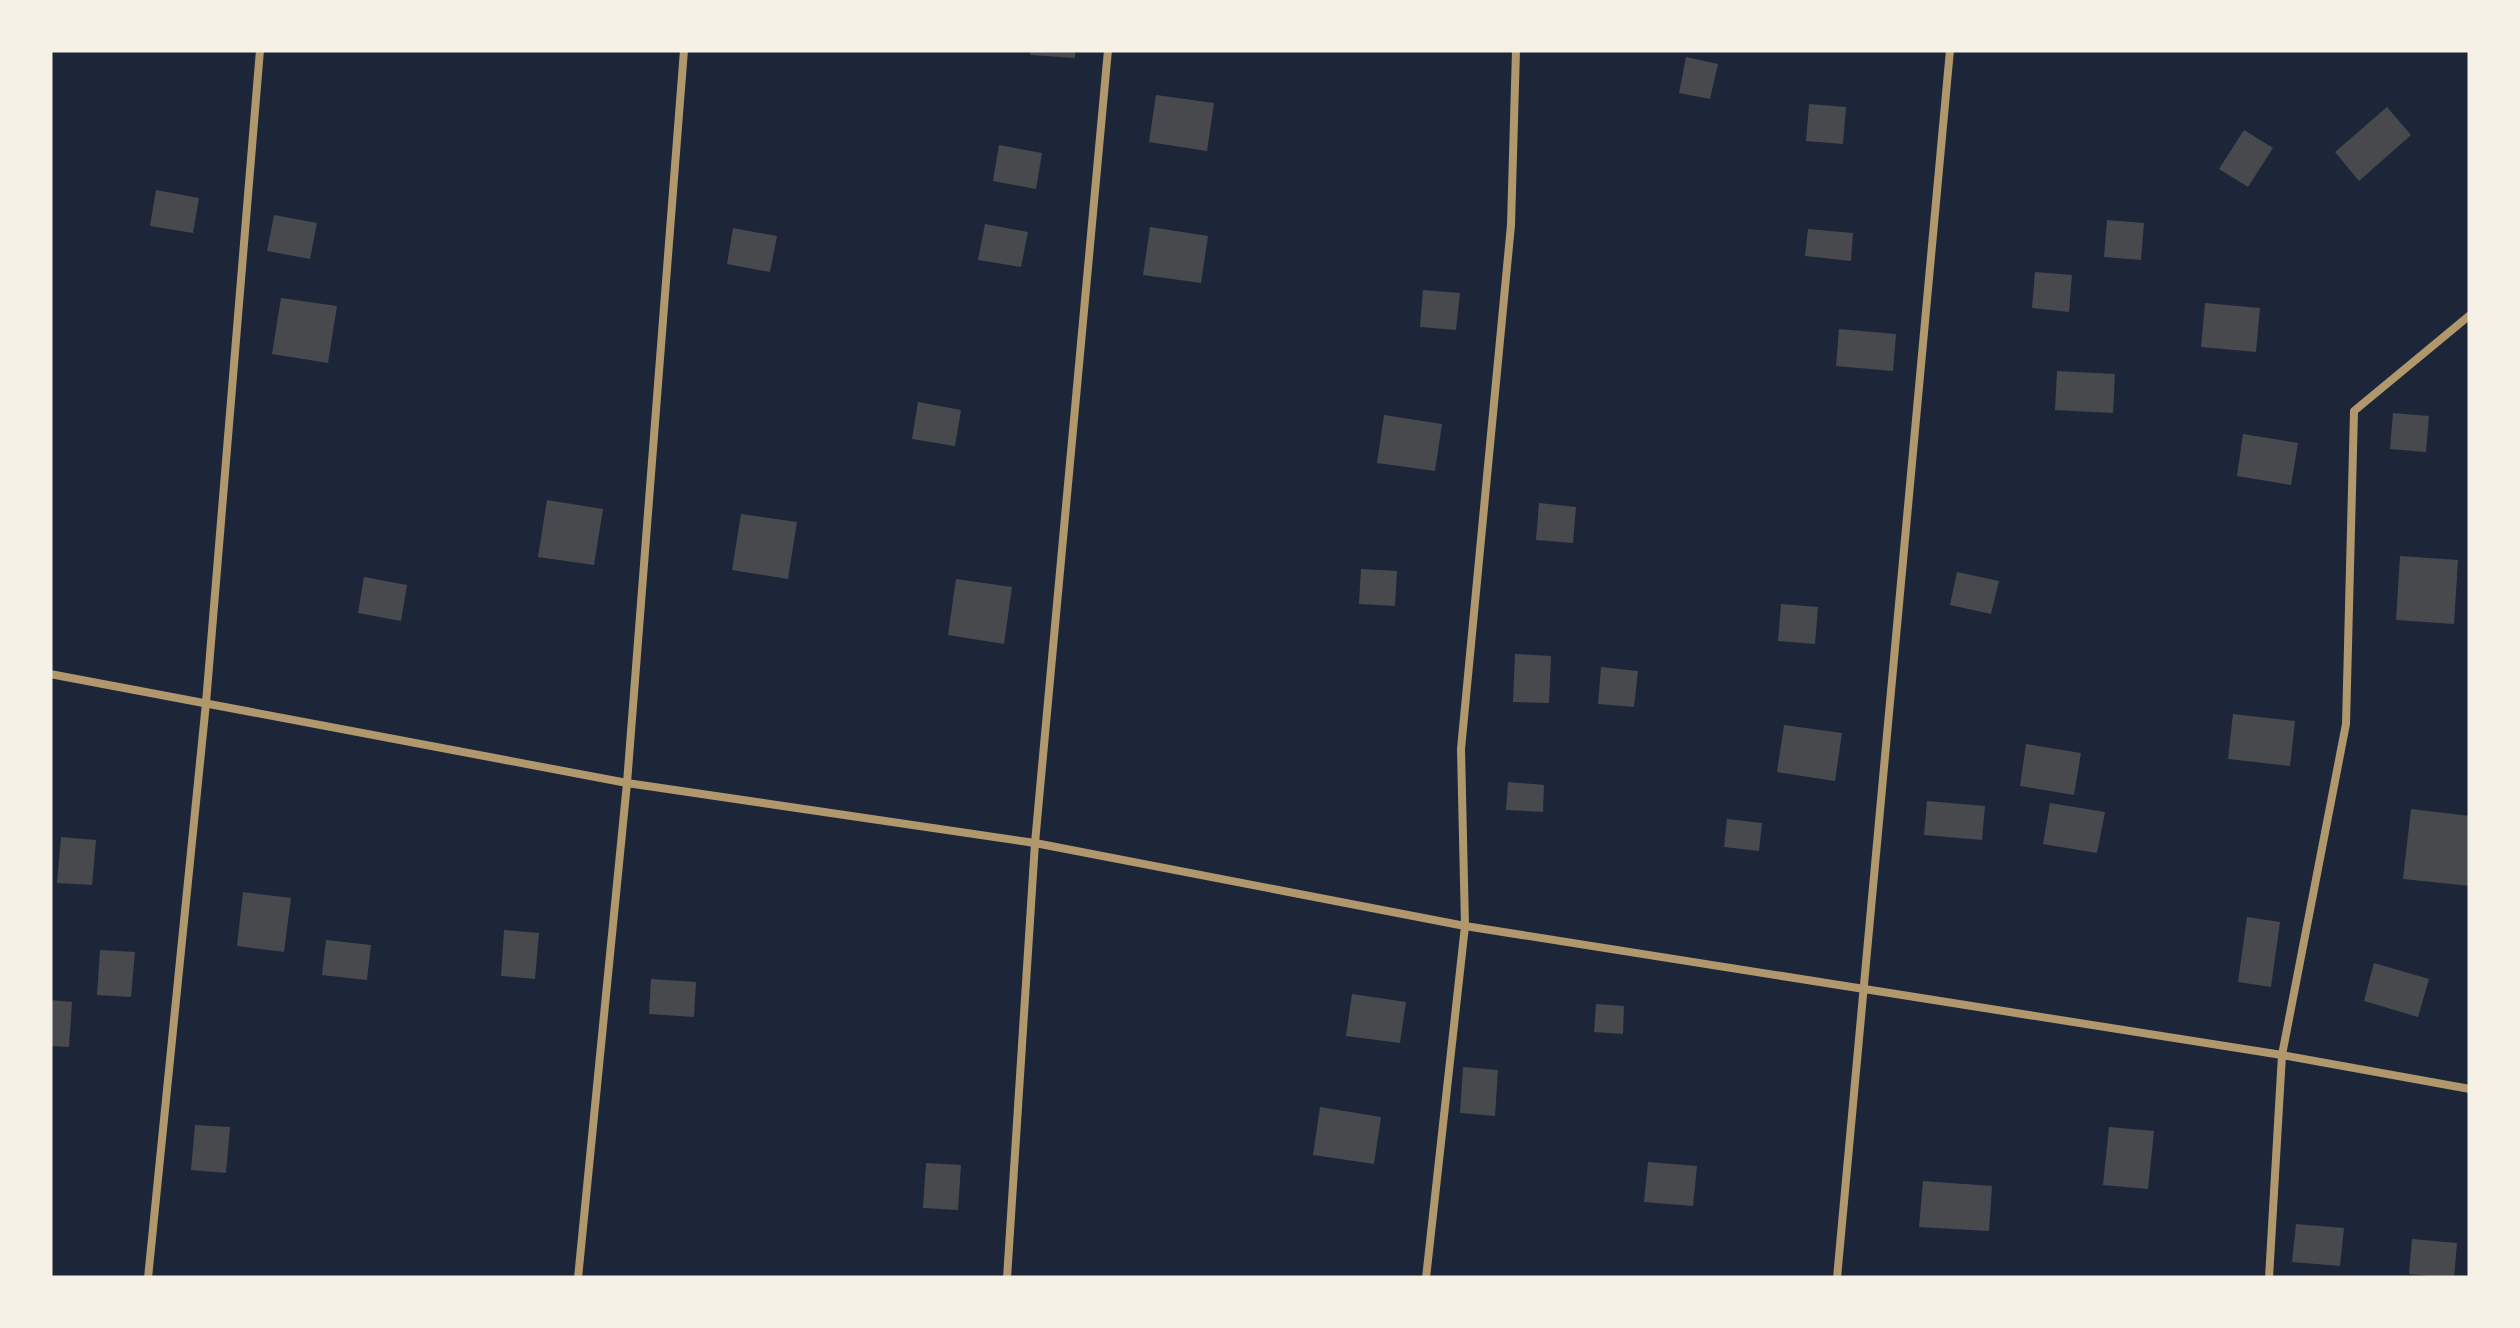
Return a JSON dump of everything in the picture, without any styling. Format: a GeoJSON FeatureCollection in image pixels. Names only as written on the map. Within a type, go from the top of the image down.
{"type":"FeatureCollection","features":[{"type":"Feature","properties":{"kind":"lane"},"geometry":{"type":"LineString","coordinates":[[148,1278],[206,703],[260,50]]}},
{"type":"Feature","properties":{"kind":"lane"},"geometry":{"type":"LineString","coordinates":[[578,1278],[627,783],[684,50]]}},
{"type":"Feature","properties":{"kind":"lane"},"geometry":{"type":"LineString","coordinates":[[1007,1278],[1035,843],[1108,50]]}},
{"type":"Feature","properties":{"kind":"lane"},"geometry":{"type":"LineString","coordinates":[[1426,1278],[1465,926],[1461,749],[1512,225],[1516,50]]}},
{"type":"Feature","properties":{"kind":"lane"},"geometry":{"type":"LineString","coordinates":[[1837,1278],[1950,50]]}},
{"type":"Feature","properties":{"kind":"lane"},"geometry":{"type":"LineString","coordinates":[[2269,1278],[2282,1055],[2346,724],[2354,411],[2470,315]]}},
{"type":"Feature","properties":{"kind":"lane"},"geometry":{"type":"LineString","coordinates":[[50,674],[627,783],[1035,843],[1465,926],[2282,1055],[2470,1089]]}},
{"type":"Feature","properties":{"kind":"shaded area"},"geometry":{"type":"Polygon","coordinates":[[[50,50],[2470,50],[2470,1278],[50,1278],[50,50]]]}},
{"type":"Feature","properties":{"kind":"building"},"geometry":{"type":"Polygon","coordinates":[[[1031,50],[1075,50],[1075,58],[1030,55],[1031,50]]]}},
{"type":"Feature","properties":{"kind":"building"},"geometry":{"type":"Polygon","coordinates":[[[1686,57],[1718,64],[1710,99],[1679,93],[1686,57]]]}},
{"type":"Feature","properties":{"kind":"building"},"geometry":{"type":"Polygon","coordinates":[[[1156,95],[1214,103],[1207,151],[1149,142],[1156,95]]]}},
{"type":"Feature","properties":{"kind":"building"},"geometry":{"type":"Polygon","coordinates":[[[1809,104],[1846,107],[1843,144],[1806,141],[1809,104]]]}},
{"type":"Feature","properties":{"kind":"building"},"geometry":{"type":"Polygon","coordinates":[[[2387,107],[2411,135],[2359,181],[2335,152],[2387,107]]]}},
{"type":"Feature","properties":{"kind":"building"},"geometry":{"type":"Polygon","coordinates":[[[2244,130],[2273,148],[2248,187],[2219,169],[2244,130]]]}},
{"type":"Feature","properties":{"kind":"building"},"geometry":{"type":"Polygon","coordinates":[[[999,145],[1042,153],[1036,189],[993,181],[999,145]]]}},
{"type":"Feature","properties":{"kind":"building"},"geometry":{"type":"Polygon","coordinates":[[[156,190],[199,198],[193,233],[150,226],[156,190]]]}},
{"type":"Feature","properties":{"kind":"building"},"geometry":{"type":"Polygon","coordinates":[[[274,215],[317,223],[310,259],[267,251],[274,215]]]}},
{"type":"Feature","properties":{"kind":"building"},"geometry":{"type":"Polygon","coordinates":[[[2107,220],[2144,223],[2141,260],[2104,257],[2107,220]]]}},
{"type":"Feature","properties":{"kind":"building"},"geometry":{"type":"Polygon","coordinates":[[[985,224],[1028,232],[1021,267],[978,260],[985,224]]]}},
{"type":"Feature","properties":{"kind":"building"},"geometry":{"type":"Polygon","coordinates":[[[1150,227],[1208,236],[1201,283],[1143,275],[1150,227]]]}},
{"type":"Feature","properties":{"kind":"building"},"geometry":{"type":"Polygon","coordinates":[[[733,228],[777,236],[770,272],[727,264],[733,228]]]}},
{"type":"Feature","properties":{"kind":"building"},"geometry":{"type":"Polygon","coordinates":[[[1808,229],[1853,233],[1851,261],[1805,256],[1808,229]]]}},
{"type":"Feature","properties":{"kind":"building"},"geometry":{"type":"Polygon","coordinates":[[[2035,272],[2072,275],[2069,312],[2032,308],[2035,272]]]}},
{"type":"Feature","properties":{"kind":"building"},"geometry":{"type":"Polygon","coordinates":[[[1423,290],[1460,293],[1456,330],[1420,327],[1423,290]]]}},
{"type":"Feature","properties":{"kind":"building"},"geometry":{"type":"Polygon","coordinates":[[[281,298],[337,306],[328,363],[272,354],[281,298]]]}},
{"type":"Feature","properties":{"kind":"building"},"geometry":{"type":"Polygon","coordinates":[[[2205,303],[2260,308],[2256,352],[2201,347],[2205,303]]]}},
{"type":"Feature","properties":{"kind":"building"},"geometry":{"type":"Polygon","coordinates":[[[1839,329],[1896,334],[1893,371],[1836,366],[1839,329]]]}},
{"type":"Feature","properties":{"kind":"building"},"geometry":{"type":"Polygon","coordinates":[[[2057,371],[2115,374],[2113,413],[2055,410],[2057,371]]]}},
{"type":"Feature","properties":{"kind":"building"},"geometry":{"type":"Polygon","coordinates":[[[918,402],[961,410],[955,446],[912,439],[918,402]]]}},
{"type":"Feature","properties":{"kind":"building"},"geometry":{"type":"Polygon","coordinates":[[[2393,413],[2429,416],[2426,452],[2390,449],[2393,413]]]}},
{"type":"Feature","properties":{"kind":"building"},"geometry":{"type":"Polygon","coordinates":[[[1384,415],[1442,424],[1435,471],[1377,463],[1384,415]]]}},
{"type":"Feature","properties":{"kind":"building"},"geometry":{"type":"Polygon","coordinates":[[[2243,434],[2298,443],[2291,485],[2237,476],[2243,434]]]}},
{"type":"Feature","properties":{"kind":"building"},"geometry":{"type":"Polygon","coordinates":[[[547,500],[603,509],[594,565],[538,557],[547,500]]]}},
{"type":"Feature","properties":{"kind":"building"},"geometry":{"type":"Polygon","coordinates":[[[1539,503],[1576,507],[1573,543],[1536,540],[1539,503]]]}},
{"type":"Feature","properties":{"kind":"building"},"geometry":{"type":"Polygon","coordinates":[[[741,514],[797,522],[788,579],[732,570],[741,514]]]}},
{"type":"Feature","properties":{"kind":"building"},"geometry":{"type":"Polygon","coordinates":[[[2400,556],[2458,560],[2454,624],[2396,620],[2400,556]]]}},
{"type":"Feature","properties":{"kind":"building"},"geometry":{"type":"Polygon","coordinates":[[[1361,569],[1397,571],[1395,606],[1359,604],[1361,569]]]}},
{"type":"Feature","properties":{"kind":"building"},"geometry":{"type":"Polygon","coordinates":[[[1957,572],[1999,581],[1991,614],[1950,605],[1957,572]]]}},
{"type":"Feature","properties":{"kind":"building"},"geometry":{"type":"Polygon","coordinates":[[[364,577],[407,585],[401,621],[358,613],[364,577]]]}},
{"type":"Feature","properties":{"kind":"building"},"geometry":{"type":"Polygon","coordinates":[[[956,579],[1012,587],[1004,644],[948,635],[956,579]]]}},
{"type":"Feature","properties":{"kind":"building"},"geometry":{"type":"Polygon","coordinates":[[[1781,604],[1818,607],[1815,644],[1778,641],[1781,604]]]}},
{"type":"Feature","properties":{"kind":"building"},"geometry":{"type":"Polygon","coordinates":[[[1515,654],[1551,656],[1549,703],[1513,702],[1515,654]]]}},
{"type":"Feature","properties":{"kind":"building"},"geometry":{"type":"Polygon","coordinates":[[[1601,667],[1638,671],[1634,707],[1598,704],[1601,667]]]}},
{"type":"Feature","properties":{"kind":"building"},"geometry":{"type":"Polygon","coordinates":[[[2233,714],[2295,721],[2290,766],[2228,759],[2233,714]]]}},
{"type":"Feature","properties":{"kind":"building"},"geometry":{"type":"Polygon","coordinates":[[[1784,725],[1842,733],[1835,781],[1777,772],[1784,725]]]}},
{"type":"Feature","properties":{"kind":"building"},"geometry":{"type":"Polygon","coordinates":[[[2026,744],[2081,753],[2074,795],[2020,786],[2026,744]]]}},
{"type":"Feature","properties":{"kind":"building"},"geometry":{"type":"Polygon","coordinates":[[[1508,782],[1544,785],[1543,812],[1506,810],[1508,782]]]}},
{"type":"Feature","properties":{"kind":"building"},"geometry":{"type":"Polygon","coordinates":[[[1927,801],[1985,806],[1982,840],[1924,835],[1927,801]]]}},
{"type":"Feature","properties":{"kind":"building"},"geometry":{"type":"Polygon","coordinates":[[[2050,803],[2105,812],[2097,853],[2043,844],[2050,803]]]}},
{"type":"Feature","properties":{"kind":"building"},"geometry":{"type":"Polygon","coordinates":[[[2411,809],[2470,816],[2470,886],[2403,879],[2411,809]]]}},
{"type":"Feature","properties":{"kind":"building"},"geometry":{"type":"Polygon","coordinates":[[[1727,819],[1762,823],[1759,851],[1724,847],[1727,819]]]}},
{"type":"Feature","properties":{"kind":"building"},"geometry":{"type":"Polygon","coordinates":[[[61,837],[96,840],[92,885],[57,883],[61,837]]]}},
{"type":"Feature","properties":{"kind":"building"},"geometry":{"type":"Polygon","coordinates":[[[243,892],[291,898],[284,952],[237,946],[243,892]]]}},
{"type":"Feature","properties":{"kind":"building"},"geometry":{"type":"Polygon","coordinates":[[[2247,917],[2280,922],[2271,987],[2238,982],[2247,917]]]}},
{"type":"Feature","properties":{"kind":"building"},"geometry":{"type":"Polygon","coordinates":[[[504,930],[539,933],[535,979],[501,976],[504,930]]]}},
{"type":"Feature","properties":{"kind":"building"},"geometry":{"type":"Polygon","coordinates":[[[326,940],[371,945],[367,980],[322,975],[326,940]]]}},
{"type":"Feature","properties":{"kind":"building"},"geometry":{"type":"Polygon","coordinates":[[[100,950],[135,952],[131,997],[97,995],[100,950]]]}},
{"type":"Feature","properties":{"kind":"building"},"geometry":{"type":"Polygon","coordinates":[[[2374,963],[2429,979],[2418,1017],[2364,1001],[2374,963]]]}},
{"type":"Feature","properties":{"kind":"building"},"geometry":{"type":"Polygon","coordinates":[[[651,979],[696,982],[694,1017],[649,1014],[651,979]]]}},
{"type":"Feature","properties":{"kind":"building"},"geometry":{"type":"Polygon","coordinates":[[[1352,994],[1406,1002],[1400,1043],[1346,1036],[1352,994]]]}},
{"type":"Feature","properties":{"kind":"building"},"geometry":{"type":"Polygon","coordinates":[[[50,1000],[72,1002],[69,1047],[50,1046],[50,1000]]]}},
{"type":"Feature","properties":{"kind":"building"},"geometry":{"type":"Polygon","coordinates":[[[1596,1004],[1624,1006],[1623,1034],[1594,1032],[1596,1004]]]}},
{"type":"Feature","properties":{"kind":"building"},"geometry":{"type":"Polygon","coordinates":[[[1463,1067],[1498,1070],[1495,1116],[1460,1113],[1463,1067]]]}},
{"type":"Feature","properties":{"kind":"building"},"geometry":{"type":"Polygon","coordinates":[[[1320,1107],[1381,1117],[1374,1164],[1313,1155],[1320,1107]]]}},
{"type":"Feature","properties":{"kind":"building"},"geometry":{"type":"Polygon","coordinates":[[[195,1125],[230,1127],[226,1173],[191,1170],[195,1125]]]}},
{"type":"Feature","properties":{"kind":"building"},"geometry":{"type":"Polygon","coordinates":[[[2109,1127],[2154,1131],[2148,1189],[2103,1185],[2109,1127]]]}},
{"type":"Feature","properties":{"kind":"building"},"geometry":{"type":"Polygon","coordinates":[[[1648,1162],[1697,1166],[1693,1206],[1644,1202],[1648,1162]]]}},
{"type":"Feature","properties":{"kind":"building"},"geometry":{"type":"Polygon","coordinates":[[[926,1163],[961,1165],[958,1210],[923,1208],[926,1163]]]}},
{"type":"Feature","properties":{"kind":"building"},"geometry":{"type":"Polygon","coordinates":[[[1923,1181],[1992,1186],[1989,1231],[1919,1227],[1923,1181]]]}},
{"type":"Feature","properties":{"kind":"building"},"geometry":{"type":"Polygon","coordinates":[[[2296,1224],[2344,1228],[2340,1266],[2292,1262],[2296,1224]]]}},
{"type":"Feature","properties":{"kind":"building"},"geometry":{"type":"Polygon","coordinates":[[[2412,1239],[2457,1243],[2454,1278],[2409,1274],[2412,1239]]]}}]}
